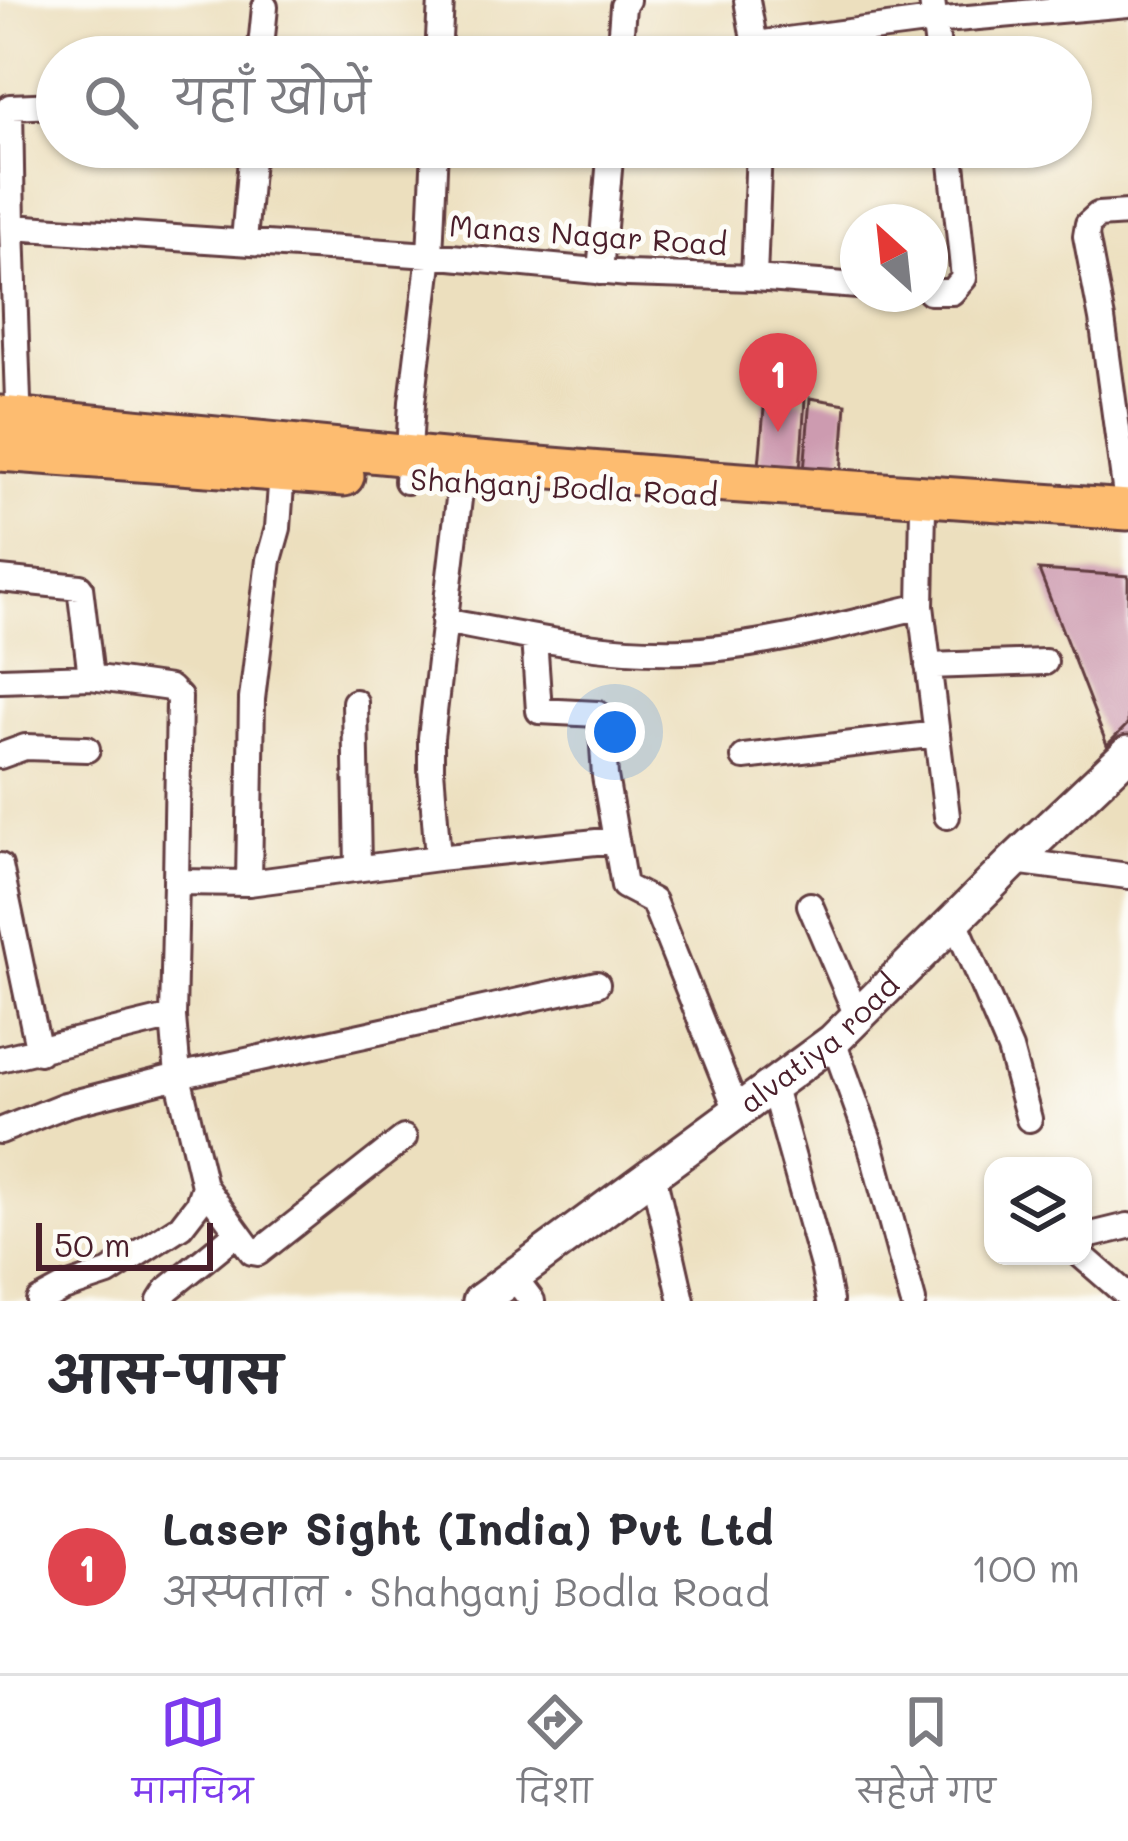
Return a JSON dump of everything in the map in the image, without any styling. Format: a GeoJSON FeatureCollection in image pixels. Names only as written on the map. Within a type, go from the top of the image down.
{"type":"FeatureCollection","features":[{"type":"Feature","properties":{"kind":"main road"},"geometry":{"type":"LineString","coordinates":[[10,434],[408,468],[713,482],[1128,510]]}},
{"type":"Feature","properties":{"kind":"main road","name":"Shahganj Bodla Road"},"geometry":{"type":"LineString","coordinates":[[10,434],[282,472],[408,468],[461,482],[922,508],[1128,525]]}},
{"type":"Feature","properties":{"kind":"street"},"geometry":{"type":"LineString","coordinates":[[440,36],[441,0]]}},
{"type":"Feature","properties":{"kind":"street"},"geometry":{"type":"LineString","coordinates":[[621,36],[627,0]]}},
{"type":"Feature","properties":{"kind":"street"},"geometry":{"type":"LineString","coordinates":[[747,0],[754,36]]}},
{"type":"Feature","properties":{"kind":"street"},"geometry":{"type":"LineString","coordinates":[[821,36],[933,10],[1128,4]]}},
{"type":"Feature","properties":{"kind":"street"},"geometry":{"type":"LineString","coordinates":[[262,36],[265,7]]}},
{"type":"Feature","properties":{"kind":"street"},"geometry":{"type":"LineString","coordinates":[[10,434],[12,227],[5,107],[36,106]]}},
{"type":"Feature","properties":{"kind":"street"},"geometry":{"type":"LineString","coordinates":[[244,241],[250,168]]}},
{"type":"Feature","properties":{"kind":"street"},"geometry":{"type":"LineString","coordinates":[[408,468],[434,168]]}},
{"type":"Feature","properties":{"kind":"street"},"geometry":{"type":"LineString","coordinates":[[600,272],[609,168]]}},
{"type":"Feature","properties":{"kind":"street","name":"Manas Nagar Road"},"geometry":{"type":"LineString","coordinates":[[12,227],[430,255],[600,272],[754,278],[758,168]]}},
{"type":"Feature","properties":{"kind":"street"},"geometry":{"type":"LineString","coordinates":[[948,292],[964,278],[953,168]]}},
{"type":"Feature","properties":{"kind":"street"},"geometry":{"type":"LineString","coordinates":[[1128,213],[1098,215],[1088,224],[1086,236],[1128,510]]}},
{"type":"Feature","properties":{"kind":"street"},"geometry":{"type":"LineString","coordinates":[[754,278],[840,285]]}},
{"type":"Feature","properties":{"kind":"street"},"geometry":{"type":"LineString","coordinates":[[249,883],[251,699],[269,560],[278,528],[282,472]]}},
{"type":"Feature","properties":{"kind":"street"},"geometry":{"type":"LineString","coordinates":[[437,858],[431,738],[461,482]]}},
{"type":"Feature","properties":{"kind":"street"},"geometry":{"type":"LineString","coordinates":[[922,508],[921,607],[947,816]]}},
{"type":"Feature","properties":{"kind":"street"},"geometry":{"type":"LineString","coordinates":[[0,578],[80,587],[91,677]]}},
{"type":"Feature","properties":{"kind":"street"},"geometry":{"type":"LineString","coordinates":[[444,621],[611,650],[681,651],[766,642],[921,607]]}},
{"type":"Feature","properties":{"kind":"street"},"geometry":{"type":"LineString","coordinates":[[534,638],[539,711],[598,714],[603,720],[605,776],[624,886],[653,902],[738,1113]]}},
{"type":"Feature","properties":{"kind":"street"},"geometry":{"type":"LineString","coordinates":[[928,666],[1045,662]]}},
{"type":"Feature","properties":{"kind":"street"},"geometry":{"type":"LineString","coordinates":[[0,680],[91,677],[177,692],[173,1017],[178,1076],[205,1186],[236,1234],[258,1253],[404,1138]]}},
{"type":"Feature","properties":{"kind":"street"},"geometry":{"type":"LineString","coordinates":[[356,702],[358,867]]}},
{"type":"Feature","properties":{"kind":"street"},"geometry":{"type":"LineString","coordinates":[[744,757],[938,734]]}},
{"type":"Feature","properties":{"kind":"street"},"geometry":{"type":"LineString","coordinates":[[0,756],[26,747],[87,748]]}},
{"type":"Feature","properties":{"kind":"street","name":"alvatiya road"},"geometry":{"type":"LineString","coordinates":[[480,1301],[523,1289],[653,1174],[845,1029],[1128,753]]}},
{"type":"Feature","properties":{"kind":"street"},"geometry":{"type":"LineString","coordinates":[[176,882],[249,883],[616,840]]}},
{"type":"Feature","properties":{"kind":"street"},"geometry":{"type":"LineString","coordinates":[[1014,861],[1128,878]]}},
{"type":"Feature","properties":{"kind":"street"},"geometry":{"type":"LineString","coordinates":[[0,866],[38,1052]]}},
{"type":"Feature","properties":{"kind":"street"},"geometry":{"type":"LineString","coordinates":[[810,904],[913,1301]]}},
{"type":"Feature","properties":{"kind":"street"},"geometry":{"type":"LineString","coordinates":[[955,921],[1010,1048],[1029,1119]]}},
{"type":"Feature","properties":{"kind":"street"},"geometry":{"type":"LineString","coordinates":[[0,1131],[65,1105],[178,1076],[597,984]]}},
{"type":"Feature","properties":{"kind":"street"},"geometry":{"type":"LineString","coordinates":[[0,1059],[173,1017]]}},
{"type":"Feature","properties":{"kind":"street"},"geometry":{"type":"LineString","coordinates":[[772,1087],[830,1301]]}},
{"type":"Feature","properties":{"kind":"street"},"geometry":{"type":"LineString","coordinates":[[653,1174],[682,1301]]}},
{"type":"Feature","properties":{"kind":"street"},"geometry":{"type":"LineString","coordinates":[[39,1301],[108,1273],[172,1233],[190,1216],[205,1186]]}},
{"type":"Feature","properties":{"kind":"street"},"geometry":{"type":"LineString","coordinates":[[1092,1235],[1128,1226]]}},
{"type":"Feature","properties":{"kind":"street"},"geometry":{"type":"LineString","coordinates":[[160,1301],[167,1290],[236,1234]]}},
{"type":"Feature","properties":{"kind":"street"},"geometry":{"type":"LineString","coordinates":[[1092,1265],[1128,1296]]}},
{"type":"Feature","properties":{"kind":"building"},"geometry":{"type":"Polygon","coordinates":[[[765,397],[805,400],[800,470],[759,466],[765,397]]]}},
{"type":"Feature","properties":{"kind":"building"},"geometry":{"type":"Polygon","coordinates":[[[810,398],[846,404],[841,474],[804,472],[810,398]]]}},
{"type":"Feature","properties":{"kind":"building"},"geometry":{"type":"Polygon","coordinates":[[[1039,570],[1128,576],[1128,724],[1107,745],[1039,570]]]}},
{"type":"Feature","properties":{"kind":"place","name":"Laser Sight (India) Pvt Ltd"},"geometry":{"type":"Point","coordinates":[778,432]}}]}
